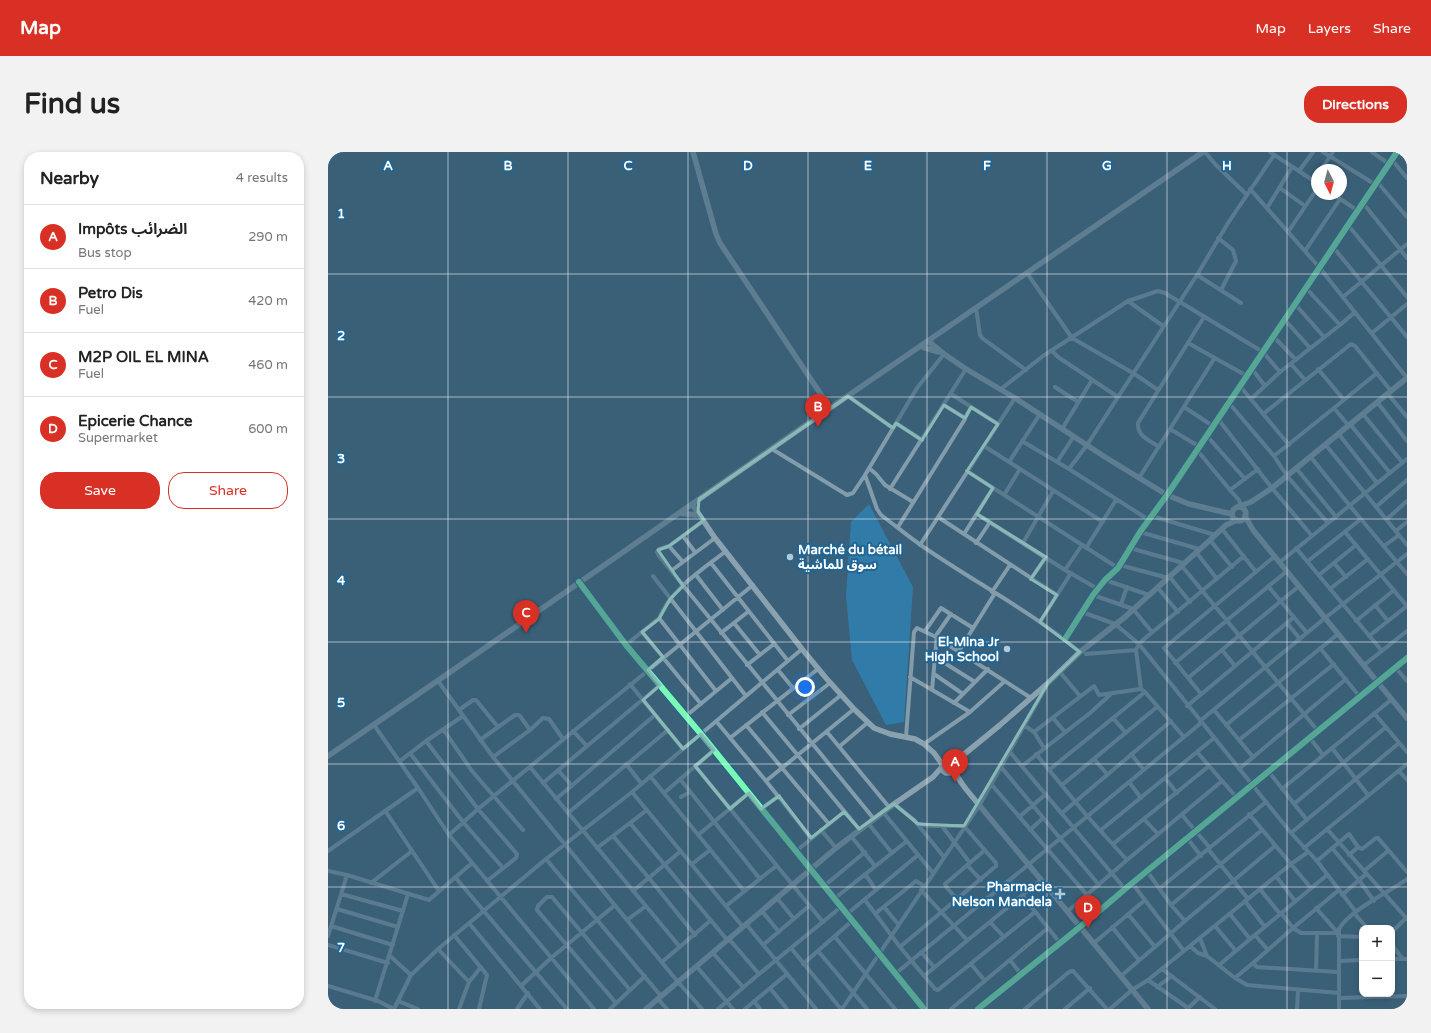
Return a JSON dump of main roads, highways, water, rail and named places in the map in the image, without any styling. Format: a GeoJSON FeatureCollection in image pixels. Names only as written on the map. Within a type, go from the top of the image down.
{"type":"FeatureCollection","features":[{"type":"Feature","properties":{"kind":"place","name":"Petro Dis"},"geometry":{"type":"Point","coordinates":[818,427]}},
{"type":"Feature","properties":{"kind":"place","name":"Marché du bétail سوق للماشية"},"geometry":{"type":"Point","coordinates":[790,557]}},
{"type":"Feature","properties":{"kind":"place","name":"M2P OIL EL MINA"},"geometry":{"type":"Point","coordinates":[526,633]}},
{"type":"Feature","properties":{"kind":"place","name":"El-Mina Jr High School"},"geometry":{"type":"Point","coordinates":[1007,649]}},
{"type":"Feature","properties":{"kind":"place","name":"Impôts الضرائب"},"geometry":{"type":"Point","coordinates":[955,782]}},
{"type":"Feature","properties":{"kind":"place","name":"Pharmacie Nelson Mandela"},"geometry":{"type":"Point","coordinates":[1060,894]}},
{"type":"Feature","properties":{"kind":"place","name":"Epicerie Chance"},"geometry":{"type":"Point","coordinates":[1088,928]}}]}
